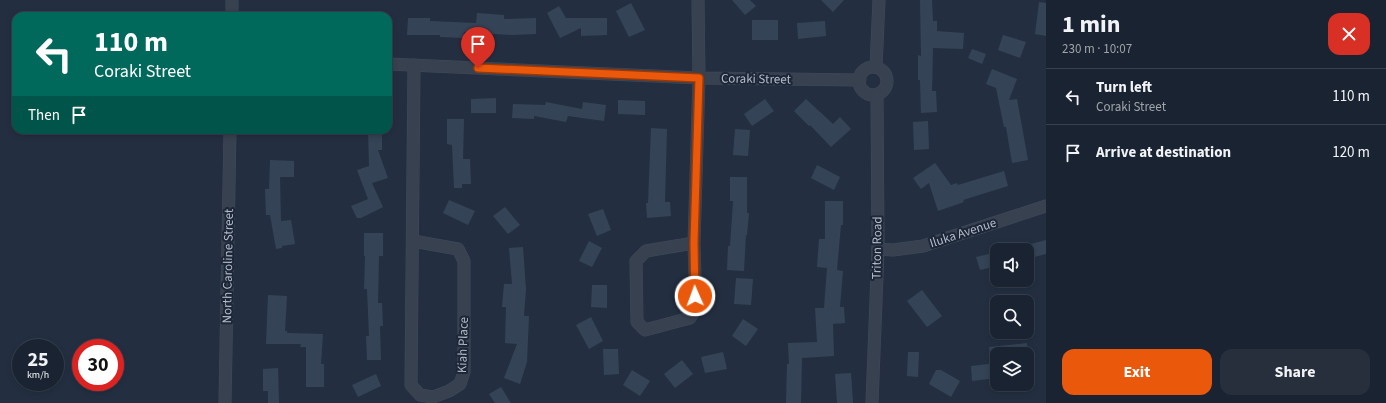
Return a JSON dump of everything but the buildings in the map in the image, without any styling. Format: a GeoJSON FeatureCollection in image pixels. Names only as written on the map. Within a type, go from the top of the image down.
{"type":"FeatureCollection","features":[{"type":"Feature","properties":{"kind":"street"},"geometry":{"type":"LineString","coordinates":[[232,0],[232,12]]}},
{"type":"Feature","properties":{"kind":"street"},"geometry":{"type":"LineString","coordinates":[[694,243],[646,251],[636,261],[637,322],[645,330],[690,318],[696,309],[694,243],[699,78],[698,0]]}},
{"type":"Feature","properties":{"kind":"street"},"geometry":{"type":"LineString","coordinates":[[876,67],[879,0]]}},
{"type":"Feature","properties":{"kind":"street","name":"Coraki Street"},"geometry":{"type":"LineString","coordinates":[[392,64],[699,78],[860,80]]}},
{"type":"Feature","properties":{"kind":"street","name":"Kiah Place"},"geometry":{"type":"LineString","coordinates":[[413,241],[458,249],[464,262],[464,372],[460,384],[450,391],[433,397],[420,395],[411,385],[414,64]]}},
{"type":"Feature","properties":{"kind":"street"},"geometry":{"type":"LineString","coordinates":[[876,67],[884,72],[887,81],[884,90],[877,94],[871,94],[861,87],[860,80],[863,71],[876,67]]}},
{"type":"Feature","properties":{"kind":"street","name":"Triton Road"},"geometry":{"type":"LineString","coordinates":[[872,403],[878,249],[877,94]]}},
{"type":"Feature","properties":{"kind":"street","name":"North Caroline Street"},"geometry":{"type":"LineString","coordinates":[[225,403],[230,134]]}},
{"type":"Feature","properties":{"kind":"street","name":"Iluka Avenue"},"geometry":{"type":"LineString","coordinates":[[878,249],[894,250],[922,246],[1046,206]]}},
{"type":"Feature","properties":{"kind":"route"},"geometry":{"type":"LineString","coordinates":[[478,68],[699,78],[694,243],[695,296]]}}]}
